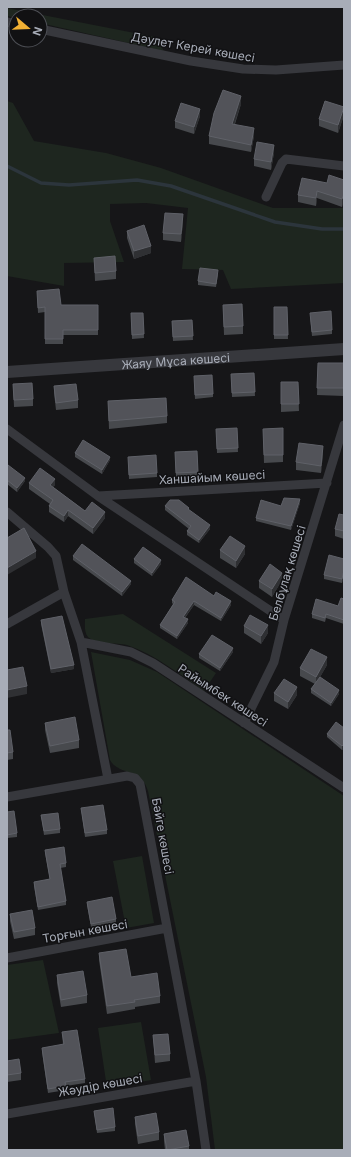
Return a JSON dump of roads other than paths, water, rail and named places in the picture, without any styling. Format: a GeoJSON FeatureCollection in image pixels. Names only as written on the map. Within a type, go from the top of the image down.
{"type":"FeatureCollection","features":[{"type":"Feature","properties":{"kind":"street","name":"Дәулет Керей көшесі"},"geometry":{"type":"LineString","coordinates":[[48,31],[191,61],[244,69],[276,70],[344,65]]}},
{"type":"Feature","properties":{"kind":"street"},"geometry":{"type":"LineString","coordinates":[[266,197],[282,163],[286,159],[344,166]]}},
{"type":"Feature","properties":{"kind":"street","name":"Жаяу Мұса көшесі"},"geometry":{"type":"LineString","coordinates":[[7,372],[344,349]]}},
{"type":"Feature","properties":{"kind":"street","name":"Белбұлақ көшесі"},"geometry":{"type":"LineString","coordinates":[[244,723],[269,674],[278,649],[284,620],[344,425]]}},
{"type":"Feature","properties":{"kind":"street"},"geometry":{"type":"LineString","coordinates":[[7,429],[98,496],[284,620]]}},
{"type":"Feature","properties":{"kind":"street","name":"Ханшайым көшесі"},"geometry":{"type":"LineString","coordinates":[[98,496],[327,483]]}},
{"type":"Feature","properties":{"kind":"street"},"geometry":{"type":"LineString","coordinates":[[7,512],[48,547],[56,556],[64,592],[81,642],[108,779]]}},
{"type":"Feature","properties":{"kind":"street"},"geometry":{"type":"LineString","coordinates":[[7,624],[64,592]]}},
{"type":"Feature","properties":{"kind":"street","name":"Райымбек көшесі"},"geometry":{"type":"LineString","coordinates":[[81,642],[131,652],[154,663],[344,788]]}},
{"type":"Feature","properties":{"kind":"street","name":"Бәйге көшесі"},"geometry":{"type":"LineString","coordinates":[[7,798],[108,779],[132,777],[140,784],[196,1080],[206,1150]]}},
{"type":"Feature","properties":{"kind":"street","name":"Торғын көшесі"},"geometry":{"type":"LineString","coordinates":[[7,958],[167,928]]}},
{"type":"Feature","properties":{"kind":"street","name":"Жәудір көшесі"},"geometry":{"type":"LineString","coordinates":[[7,1114],[196,1080]]}},
{"type":"Feature","properties":{"kind":"waterway"},"geometry":{"type":"LineString","coordinates":[[7,166],[41,183],[69,185],[137,180],[171,186],[275,222],[322,229],[344,229]]}}]}
